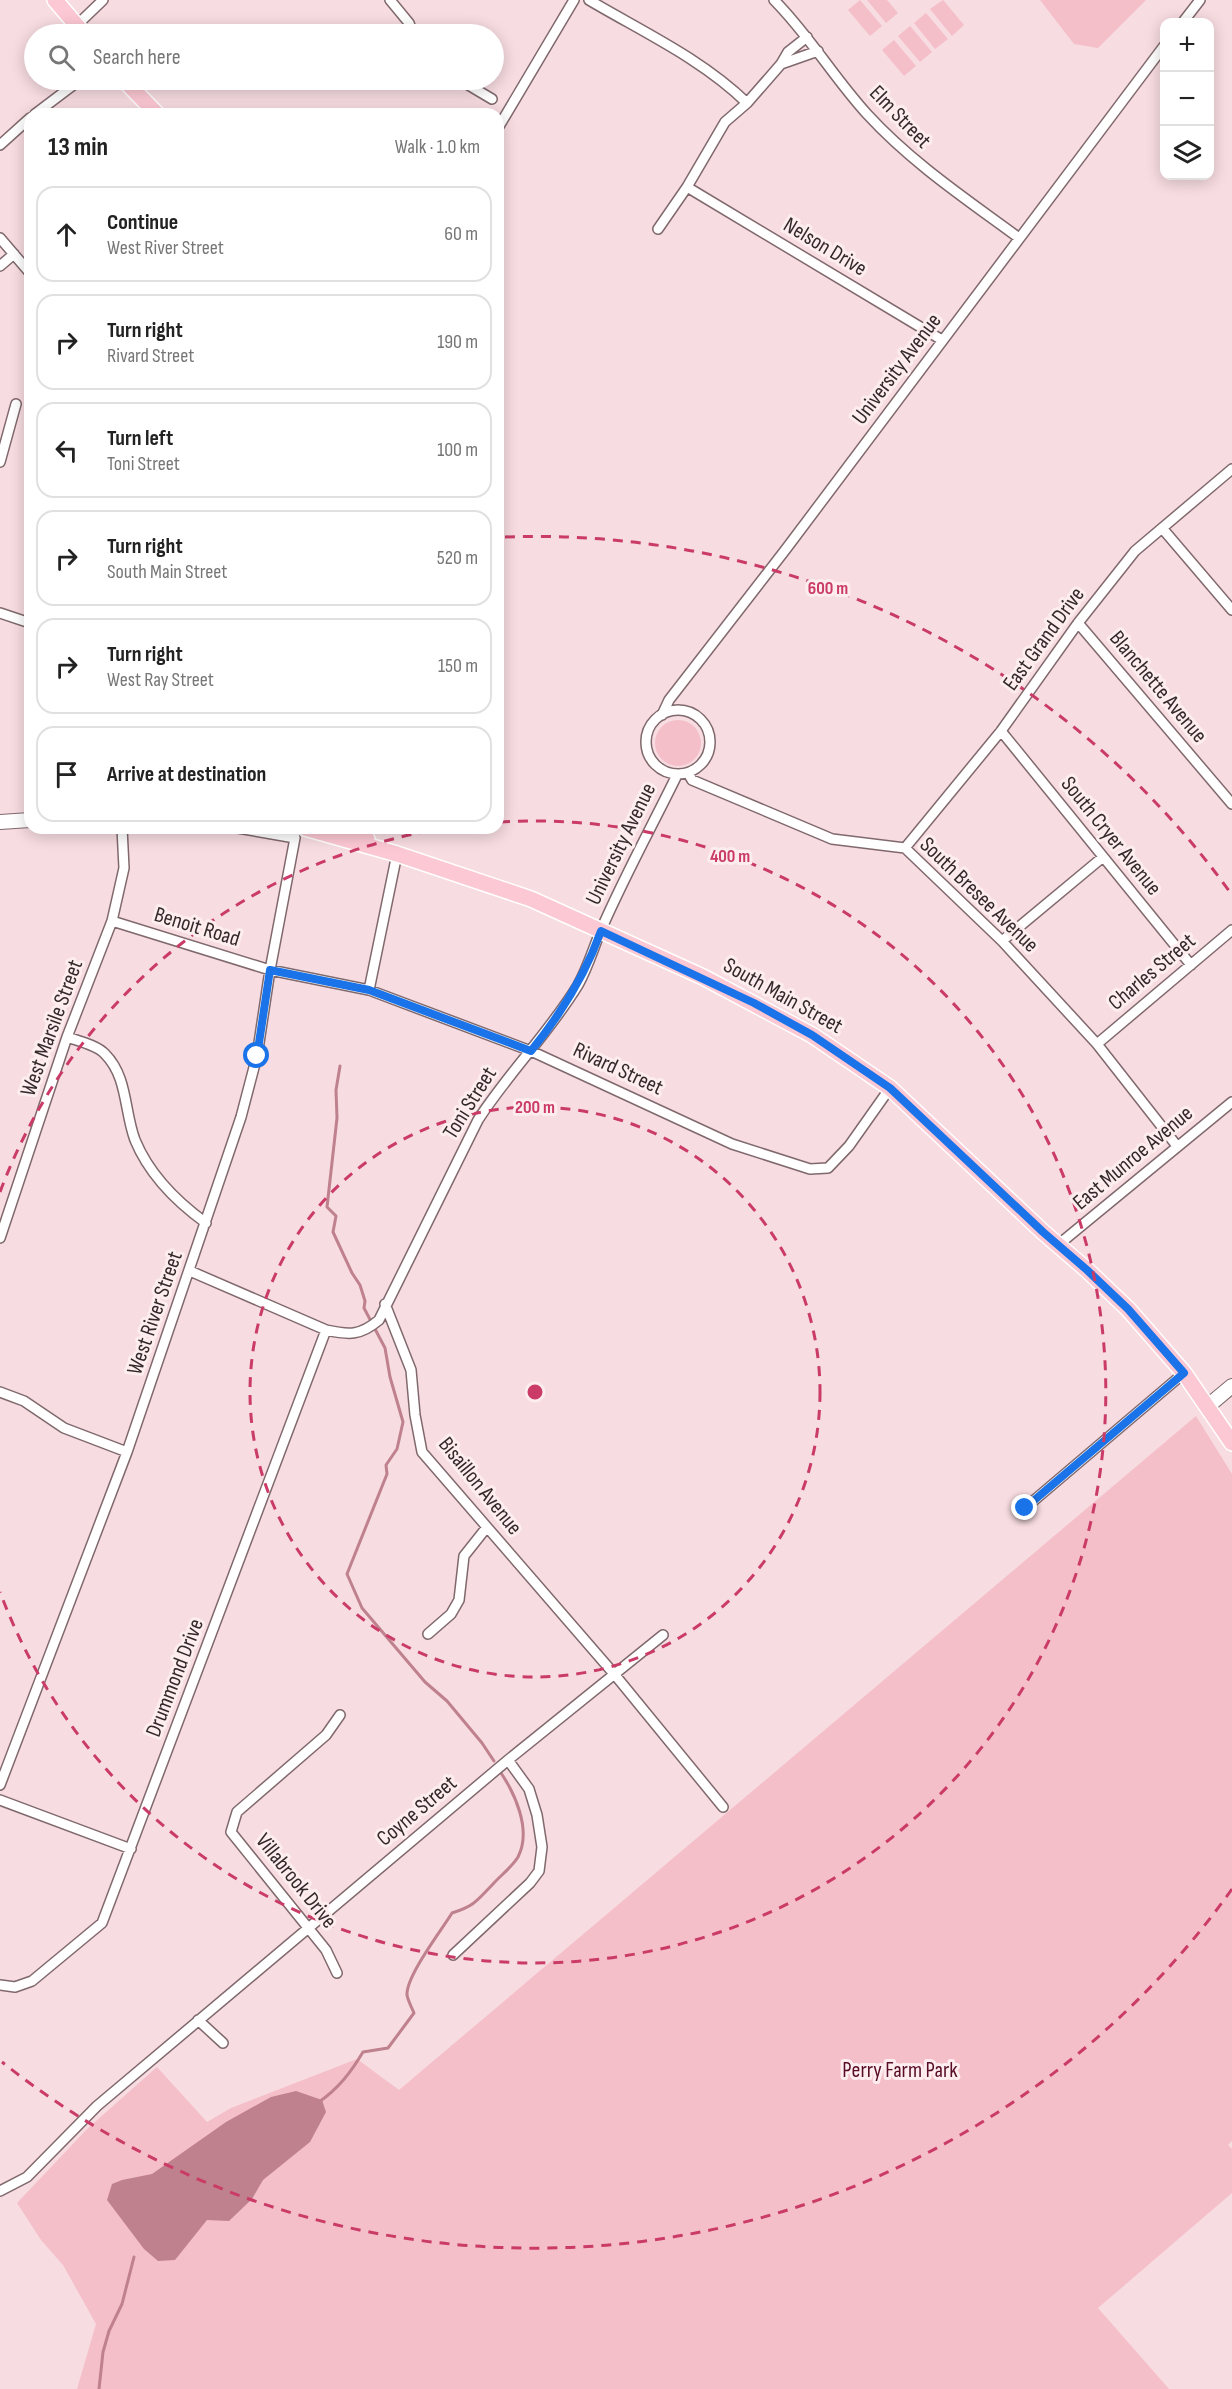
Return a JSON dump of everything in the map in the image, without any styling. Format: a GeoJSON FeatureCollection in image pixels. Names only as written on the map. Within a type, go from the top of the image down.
{"type":"FeatureCollection","features":[{"type":"Feature","properties":{"kind":"main road"},"geometry":{"type":"LineString","coordinates":[[55,0],[75,24]]}},
{"type":"Feature","properties":{"kind":"main road"},"geometry":{"type":"LineString","coordinates":[[134,90],[151,108]]}},
{"type":"Feature","properties":{"kind":"main road"},"geometry":{"type":"LineString","coordinates":[[0,822],[24,820]]}},
{"type":"Feature","properties":{"kind":"main road","name":"South Main Street"},"geometry":{"type":"LineString","coordinates":[[312,834],[396,854],[531,899],[754,1003],[812,1035],[890,1088],[1128,1309],[1184,1373],[1232,1443]]}},
{"type":"Feature","properties":{"kind":"main road","name":"South Main Street"},"geometry":{"type":"LineString","coordinates":[[357,834],[396,854]]}},
{"type":"Feature","properties":{"kind":"main road"},"geometry":{"type":"LineString","coordinates":[[1208,1406],[1232,1386]]}},
{"type":"Feature","properties":{"kind":"street"},"geometry":{"type":"LineString","coordinates":[[85,24],[103,0]]}},
{"type":"Feature","properties":{"kind":"street"},"geometry":{"type":"LineString","coordinates":[[390,0],[409,24]]}},
{"type":"Feature","properties":{"kind":"street"},"geometry":{"type":"LineString","coordinates":[[504,118],[574,0]]}},
{"type":"Feature","properties":{"kind":"street"},"geometry":{"type":"LineString","coordinates":[[590,0],[705,68],[747,103]]}},
{"type":"Feature","properties":{"kind":"street","name":"Elm Street"},"geometry":{"type":"LineString","coordinates":[[774,0],[807,37],[867,113],[914,160],[1019,238]]}},
{"type":"Feature","properties":{"kind":"street"},"geometry":{"type":"LineString","coordinates":[[1186,18],[1200,0]]}},
{"type":"Feature","properties":{"kind":"street"},"geometry":{"type":"LineString","coordinates":[[658,229],[687,187],[725,122],[747,103],[788,52],[807,37]]}},
{"type":"Feature","properties":{"kind":"street"},"geometry":{"type":"LineString","coordinates":[[780,64],[818,51]]}},
{"type":"Feature","properties":{"kind":"street","name":"University Avenue"},"geometry":{"type":"LineString","coordinates":[[662,715],[669,700],[786,549],[1160,51]]}},
{"type":"Feature","properties":{"kind":"street"},"geometry":{"type":"LineString","coordinates":[[43,108],[67,90]]}},
{"type":"Feature","properties":{"kind":"street"},"geometry":{"type":"LineString","coordinates":[[477,90],[492,99]]}},
{"type":"Feature","properties":{"kind":"street"},"geometry":{"type":"LineString","coordinates":[[0,145],[24,123]]}},
{"type":"Feature","properties":{"kind":"street","name":"Nelson Drive"},"geometry":{"type":"LineString","coordinates":[[687,187],[942,340]]}},
{"type":"Feature","properties":{"kind":"street"},"geometry":{"type":"LineString","coordinates":[[0,238],[24,266]]}},
{"type":"Feature","properties":{"kind":"street"},"geometry":{"type":"LineString","coordinates":[[0,266],[14,254]]}},
{"type":"Feature","properties":{"kind":"street"},"geometry":{"type":"LineString","coordinates":[[0,462],[16,404]]}},
{"type":"Feature","properties":{"kind":"street","name":"East Grand Drive"},"geometry":{"type":"LineString","coordinates":[[905,848],[1001,731],[1078,623],[1135,552],[1232,469]]}},
{"type":"Feature","properties":{"kind":"street"},"geometry":{"type":"LineString","coordinates":[[1162,528],[1232,610]]}},
{"type":"Feature","properties":{"kind":"street"},"geometry":{"type":"LineString","coordinates":[[0,613],[24,621]]}},
{"type":"Feature","properties":{"kind":"street","name":"Blanchette Avenue"},"geometry":{"type":"LineString","coordinates":[[1078,623],[1232,804]]}},
{"type":"Feature","properties":{"kind":"street","name":"University Avenue"},"geometry":{"type":"LineString","coordinates":[[682,710],[701,720],[707,729],[710,739],[705,760],[688,773],[676,775],[658,767],[651,760],[647,750],[648,730],[662,715],[682,710]]}},
{"type":"Feature","properties":{"kind":"street","name":"South Cryer Avenue"},"geometry":{"type":"LineString","coordinates":[[1001,731],[1191,965]]}},
{"type":"Feature","properties":{"kind":"street","name":"South Bresee Avenue"},"geometry":{"type":"LineString","coordinates":[[688,773],[692,780],[832,839],[905,848],[1002,941],[1097,1044],[1177,1146]]}},
{"type":"Feature","properties":{"kind":"street","name":"University Avenue"},"geometry":{"type":"LineString","coordinates":[[601,931],[676,775]]}},
{"type":"Feature","properties":{"kind":"street","name":"West Marsile Street"},"geometry":{"type":"LineString","coordinates":[[0,1238],[67,1036],[112,921],[124,868],[122,834]]}},
{"type":"Feature","properties":{"kind":"street","name":"West River Street"},"geometry":{"type":"LineString","coordinates":[[0,1783],[127,1452],[241,1117],[257,1056],[270,970],[304,834]]}},
{"type":"Feature","properties":{"kind":"street"},"geometry":{"type":"LineString","coordinates":[[369,990],[396,854]]}},
{"type":"Feature","properties":{"kind":"street"},"geometry":{"type":"LineString","coordinates":[[1002,941],[1103,857]]}},
{"type":"Feature","properties":{"kind":"street","name":"Benoit Road"},"geometry":{"type":"LineString","coordinates":[[112,921],[270,970]]}},
{"type":"Feature","properties":{"kind":"street","name":"Charles Street"},"geometry":{"type":"LineString","coordinates":[[1097,1044],[1232,930]]}},
{"type":"Feature","properties":{"kind":"street","name":"Toni Street"},"geometry":{"type":"LineString","coordinates":[[385,1304],[478,1120],[498,1088],[551,1026],[579,983],[590,962],[601,931]]}},
{"type":"Feature","properties":{"kind":"street","name":"Rivard Street"},"geometry":{"type":"LineString","coordinates":[[270,970],[369,990],[531,1051],[732,1144],[810,1169],[828,1168],[849,1146],[890,1088]]}},
{"type":"Feature","properties":{"kind":"street"},"geometry":{"type":"LineString","coordinates":[[67,1036],[104,1052],[119,1075],[135,1140],[150,1166],[170,1193],[206,1223]]}},
{"type":"Feature","properties":{"kind":"street","name":"East Munroe Avenue"},"geometry":{"type":"LineString","coordinates":[[1059,1245],[1232,1102]]}},
{"type":"Feature","properties":{"kind":"street"},"geometry":{"type":"LineString","coordinates":[[190,1271],[326,1330],[348,1335],[369,1329],[381,1316],[385,1304]]}},
{"type":"Feature","properties":{"kind":"street","name":"Bisaillon Avenue"},"geometry":{"type":"LineString","coordinates":[[385,1304],[411,1371],[415,1415],[422,1452],[615,1675],[723,1807]]}},
{"type":"Feature","properties":{"kind":"street","name":"Drummond Drive"},"geometry":{"type":"LineString","coordinates":[[0,1986],[15,1987],[32,1981],[102,1923],[326,1330]]}},
{"type":"Feature","properties":{"kind":"street"},"geometry":{"type":"LineString","coordinates":[[1025,1508],[1184,1373]]}},
{"type":"Feature","properties":{"kind":"street"},"geometry":{"type":"LineString","coordinates":[[0,1392],[24,1401],[64,1428],[127,1452]]}},
{"type":"Feature","properties":{"kind":"street"},"geometry":{"type":"LineString","coordinates":[[428,1634],[451,1614],[459,1600],[464,1556],[487,1527]]}},
{"type":"Feature","properties":{"kind":"street","name":"Coyne Street"},"geometry":{"type":"LineString","coordinates":[[0,2191],[27,2177],[97,2106],[508,1760],[663,1635]]}},
{"type":"Feature","properties":{"kind":"street","name":"Villabrook Drive"},"geometry":{"type":"LineString","coordinates":[[337,1973],[326,1950],[231,1832],[237,1812],[326,1735],[340,1715]]}},
{"type":"Feature","properties":{"kind":"street"},"geometry":{"type":"LineString","coordinates":[[453,1955],[530,1883],[539,1871],[542,1846],[537,1815],[529,1788],[508,1760]]}},
{"type":"Feature","properties":{"kind":"street"},"geometry":{"type":"LineString","coordinates":[[0,1800],[131,1849]]}},
{"type":"Feature","properties":{"kind":"street"},"geometry":{"type":"LineString","coordinates":[[198,2020],[224,2043]]}},
{"type":"Feature","properties":{"kind":"green space"},"geometry":{"type":"Polygon","coordinates":[[[860,0],[882,26],[870,36],[848,10],[860,0]]]}},
{"type":"Feature","properties":{"kind":"green space"},"geometry":{"type":"Polygon","coordinates":[[[867,0],[887,0],[898,13],[886,23],[867,0]]]}},
{"type":"Feature","properties":{"kind":"green space"},"geometry":{"type":"Polygon","coordinates":[[[943,0],[964,25],[952,36],[930,9],[943,0]]]}},
{"type":"Feature","properties":{"kind":"green space"},"geometry":{"type":"Polygon","coordinates":[[[1040,0],[1146,0],[1098,48],[1074,44],[1040,0]]]}},
{"type":"Feature","properties":{"kind":"green space"},"geometry":{"type":"Polygon","coordinates":[[[926,13],[948,39],[935,49],[914,23],[926,13]]]}},
{"type":"Feature","properties":{"kind":"green space"},"geometry":{"type":"Polygon","coordinates":[[[910,26],[932,52],[920,62],[898,36],[910,26]]]}},
{"type":"Feature","properties":{"kind":"green space"},"geometry":{"type":"Polygon","coordinates":[[[894,40],[916,66],[904,76],[882,50],[894,40]]]}},
{"type":"Feature","properties":{"kind":"green space"},"geometry":{"type":"Polygon","coordinates":[[[678,720],[694,727],[701,743],[694,759],[678,766],[662,759],[655,743],[662,727],[678,720]]]}},
{"type":"Feature","properties":{"kind":"green space","name":"Perry Farm Park"},"geometry":{"type":"Polygon","coordinates":[[[1196,1416],[1232,1474],[1232,2141],[1228,2145],[1232,2149],[1232,2193],[1098,2308],[1169,2389],[77,2389],[96,2324],[63,2265],[41,2240],[17,2203],[87,2129],[157,2067],[207,2122],[231,2108],[357,2059],[399,2090],[1196,1416]]]}},
{"type":"Feature","properties":{"kind":"shaded area"},"geometry":{"type":"Polygon","coordinates":[[[296,2091],[322,2100],[326,2112],[310,2142],[263,2180],[252,2199],[229,2221],[207,2220],[175,2260],[158,2261],[144,2249],[107,2200],[112,2184],[152,2174],[226,2122],[271,2097],[296,2091]]]}},
{"type":"Feature","properties":{"kind":"waterway"},"geometry":{"type":"LineString","coordinates":[[340,1066],[327,1207],[336,1216],[333,1232],[360,1285],[365,1301],[364,1308],[385,1348],[390,1377],[403,1422],[397,1449],[386,1465],[387,1474],[347,1574],[362,1608],[425,1682],[447,1701],[494,1761]]}},
{"type":"Feature","properties":{"kind":"waterway"},"geometry":{"type":"LineString","coordinates":[[319,2102],[344,2079],[363,2052],[388,2048],[414,2013],[407,1995],[412,1977],[452,1913],[475,1902],[518,1857],[523,1835],[520,1812],[499,1770]]}},
{"type":"Feature","properties":{"kind":"waterway"},"geometry":{"type":"LineString","coordinates":[[99,2389],[103,2352],[109,2331],[122,2304],[134,2257]]}},
{"type":"Feature","properties":{"kind":"route"},"geometry":{"type":"LineString","coordinates":[[257,1056],[270,970],[369,990],[531,1051],[551,1026],[579,983],[590,962],[601,931],[703,977],[812,1035],[890,1088],[1128,1309],[1184,1373],[1025,1508]]}}]}
